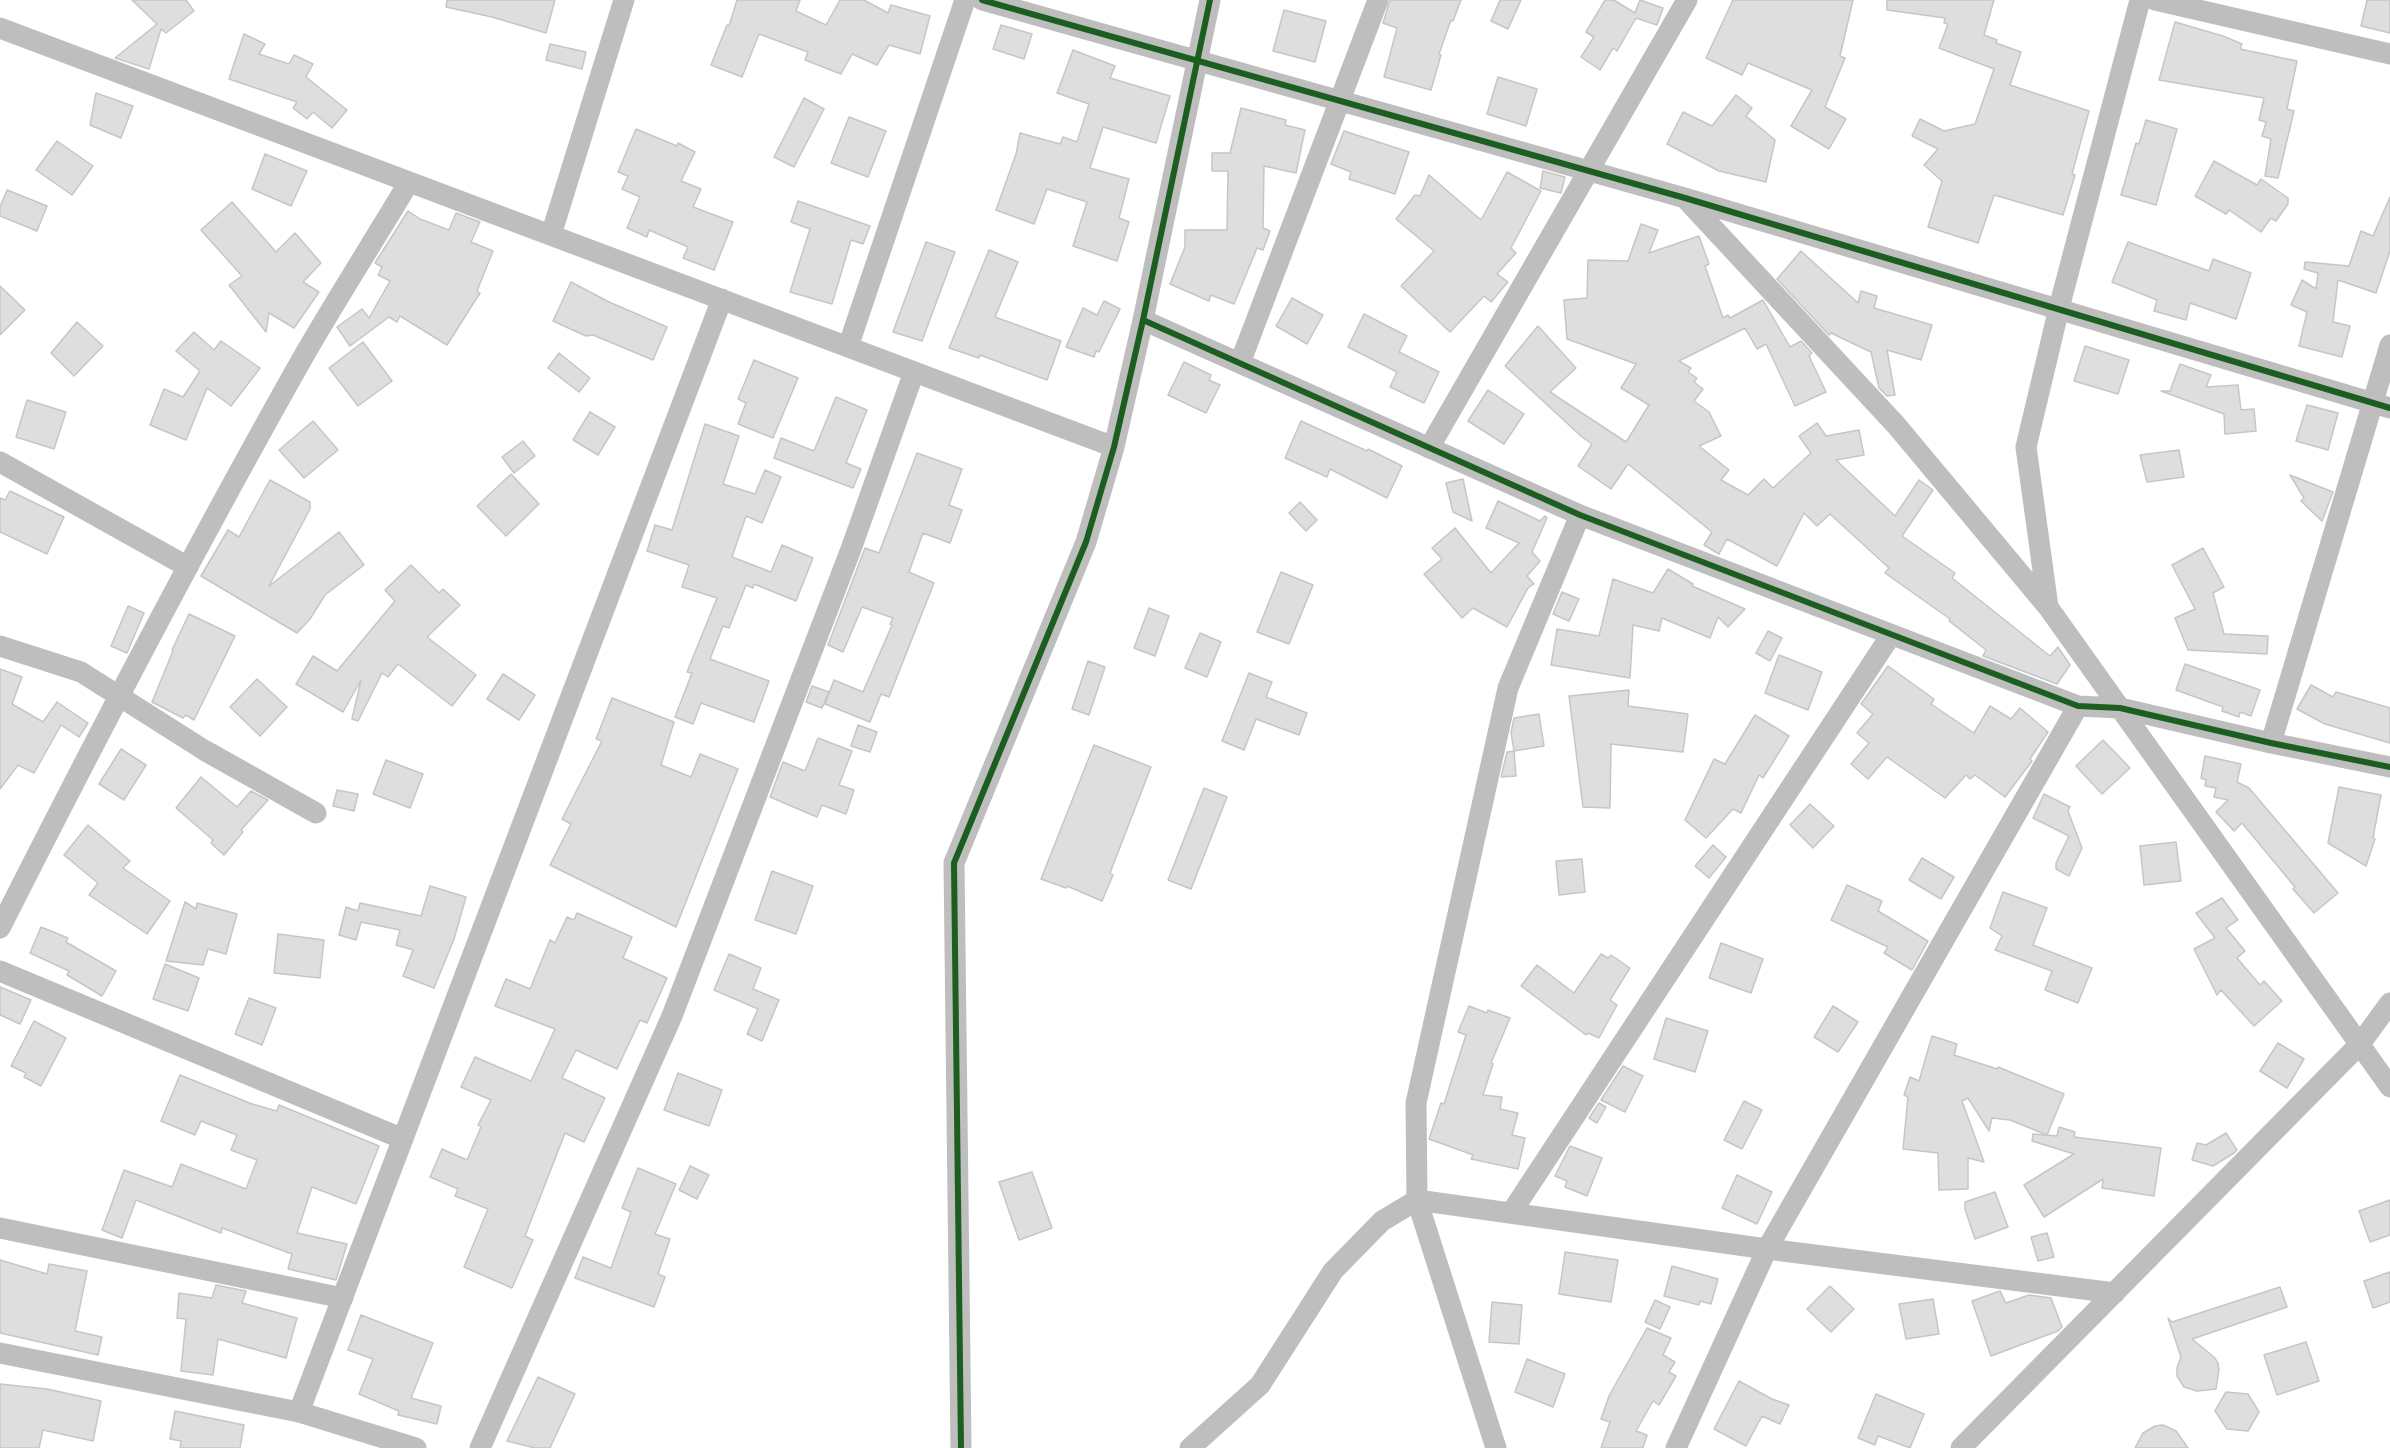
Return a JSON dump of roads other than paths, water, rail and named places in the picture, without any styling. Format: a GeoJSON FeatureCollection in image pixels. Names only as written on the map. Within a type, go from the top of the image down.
{"type":"FeatureCollection","features":[{"type":"Feature","properties":{"kind":"street"},"geometry":{"type":"LineString","coordinates":[[551,235],[624,0]]}},
{"type":"Feature","properties":{"kind":"street"},"geometry":{"type":"LineString","coordinates":[[848,346],[965,0]]}},
{"type":"Feature","properties":{"kind":"street"},"geometry":{"type":"LineString","coordinates":[[982,0],[1685,198],[2381,405]]}},
{"type":"Feature","properties":{"kind":"street"},"geometry":{"type":"LineString","coordinates":[[961,1448],[954,863],[1086,542],[1114,447],[1210,0]]}},
{"type":"Feature","properties":{"kind":"street"},"geometry":{"type":"LineString","coordinates":[[1240,363],[1378,0]]}},
{"type":"Feature","properties":{"kind":"street"},"geometry":{"type":"LineString","coordinates":[[1429,448],[1687,0]]}},
{"type":"Feature","properties":{"kind":"street"},"geometry":{"type":"LineString","coordinates":[[2048,607],[2026,447],[2059,308],[2140,0]]}},
{"type":"Feature","properties":{"kind":"street"},"geometry":{"type":"LineString","coordinates":[[2155,0],[2390,54]]}},
{"type":"Feature","properties":{"kind":"street"},"geometry":{"type":"LineString","coordinates":[[0,28],[1114,447]]}},
{"type":"Feature","properties":{"kind":"street"},"geometry":{"type":"LineString","coordinates":[[0,928],[118,694],[307,351],[409,182]]}},
{"type":"Feature","properties":{"kind":"street"},"geometry":{"type":"LineString","coordinates":[[1685,198],[1896,425],[2048,607],[2390,1087]]}},
{"type":"Feature","properties":{"kind":"street"},"geometry":{"type":"LineString","coordinates":[[299,1412],[723,299]]}},
{"type":"Feature","properties":{"kind":"street"},"geometry":{"type":"LineString","coordinates":[[1143,320],[1580,515],[2078,706],[2120,708],[2271,743],[2390,767]]}},
{"type":"Feature","properties":{"kind":"street"},"geometry":{"type":"LineString","coordinates":[[2271,743],[2381,405],[2390,345]]}},
{"type":"Feature","properties":{"kind":"street"},"geometry":{"type":"LineString","coordinates":[[480,1448],[672,1016],[851,549],[915,372]]}},
{"type":"Feature","properties":{"kind":"street"},"geometry":{"type":"LineString","coordinates":[[0,462],[188,567]]}},
{"type":"Feature","properties":{"kind":"street"},"geometry":{"type":"LineString","coordinates":[[1497,1448],[1417,1200],[1416,1103],[1508,688],[1580,515]]}},
{"type":"Feature","properties":{"kind":"street"},"geometry":{"type":"LineString","coordinates":[[1511,1213],[1891,635]]}},
{"type":"Feature","properties":{"kind":"street"},"geometry":{"type":"LineString","coordinates":[[0,646],[81,672],[204,750],[316,813]]}},
{"type":"Feature","properties":{"kind":"street"},"geometry":{"type":"LineString","coordinates":[[1676,1448],[1767,1249],[2078,706]]}},
{"type":"Feature","properties":{"kind":"street"},"geometry":{"type":"LineString","coordinates":[[0,971],[403,1139]]}},
{"type":"Feature","properties":{"kind":"street"},"geometry":{"type":"LineString","coordinates":[[1961,1448],[2360,1044],[2390,1003]]}},
{"type":"Feature","properties":{"kind":"street"},"geometry":{"type":"LineString","coordinates":[[1190,1448],[1260,1385],[1334,1271],[1382,1221],[1417,1200],[1767,1249],[2115,1293]]}},
{"type":"Feature","properties":{"kind":"street"},"geometry":{"type":"LineString","coordinates":[[0,1227],[343,1298]]}},
{"type":"Feature","properties":{"kind":"street"},"geometry":{"type":"LineString","coordinates":[[0,1353],[299,1412],[416,1448]]}}]}
